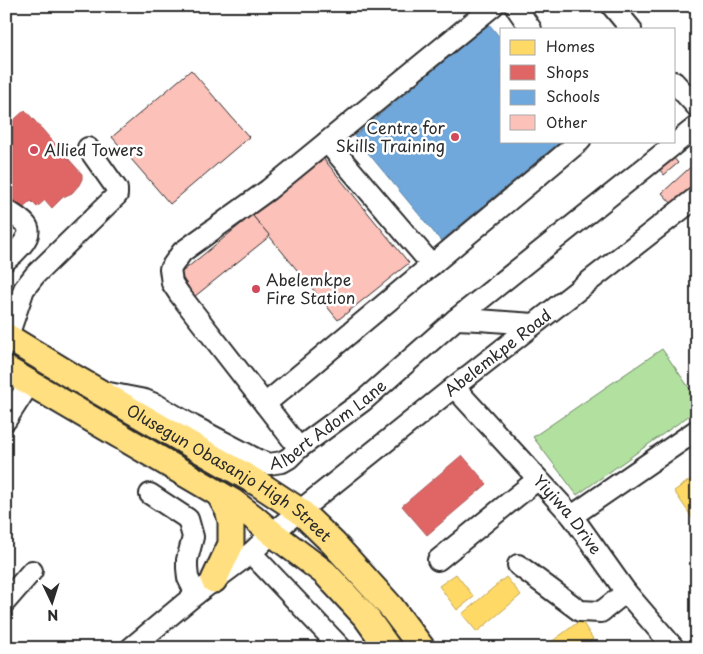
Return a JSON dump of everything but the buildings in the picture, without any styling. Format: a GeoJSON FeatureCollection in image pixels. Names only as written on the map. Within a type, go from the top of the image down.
{"type":"FeatureCollection","features":[{"type":"Feature","properties":{"kind":"main road","name":"Olusegun Obasanjo High Street"},"geometry":{"type":"LineString","coordinates":[[7,336],[70,375],[259,484],[300,511],[334,544],[391,607],[422,648]]}},
{"type":"Feature","properties":{"kind":"main road","name":"Olusegun Obasanjo High Street"},"geometry":{"type":"LineString","coordinates":[[6,369],[22,390],[233,502],[325,573],[366,617],[388,648]]}},
{"type":"Feature","properties":{"kind":"main road"},"geometry":{"type":"LineString","coordinates":[[205,587],[231,544],[231,521],[228,510],[219,494]]}},
{"type":"Feature","properties":{"kind":"street"},"geometry":{"type":"LineString","coordinates":[[299,448],[172,283],[170,269],[182,252],[268,190],[492,6]]}},
{"type":"Feature","properties":{"kind":"street"},"geometry":{"type":"LineString","coordinates":[[515,6],[530,28]]}},
{"type":"Feature","properties":{"kind":"street"},"geometry":{"type":"LineString","coordinates":[[612,6],[630,28]]}},
{"type":"Feature","properties":{"kind":"street"},"geometry":{"type":"LineString","coordinates":[[676,84],[697,107]]}},
{"type":"Feature","properties":{"kind":"street","name":"Albert Adom Lane"},"geometry":{"type":"LineString","coordinates":[[100,391],[145,400],[258,460],[269,464],[282,462],[363,400],[456,319],[697,126]]}},
{"type":"Feature","properties":{"kind":"street"},"geometry":{"type":"LineString","coordinates":[[327,142],[432,265]]}},
{"type":"Feature","properties":{"kind":"street"},"geometry":{"type":"LineString","coordinates":[[265,404],[579,142]]}},
{"type":"Feature","properties":{"kind":"street"},"geometry":{"type":"LineString","coordinates":[[7,336],[24,289],[117,195],[117,188],[88,148]]}},
{"type":"Feature","properties":{"kind":"street","name":"Abelemkpe Road"},"geometry":{"type":"LineString","coordinates":[[131,648],[205,587],[251,553],[272,533],[454,387],[697,197]]}},
{"type":"Feature","properties":{"kind":"street"},"geometry":{"type":"LineString","coordinates":[[6,210],[27,226],[29,230],[28,236],[15,254],[6,260]]}},
{"type":"Feature","properties":{"kind":"street"},"geometry":{"type":"LineString","coordinates":[[456,319],[534,324]]}},
{"type":"Feature","properties":{"kind":"street","name":"Yiyiwa Drive"},"geometry":{"type":"LineString","coordinates":[[454,387],[572,516],[626,592],[674,648]]}},
{"type":"Feature","properties":{"kind":"street"},"geometry":{"type":"LineString","coordinates":[[6,420],[22,390]]}},
{"type":"Feature","properties":{"kind":"street"},"geometry":{"type":"LineString","coordinates":[[572,516],[697,430]]}},
{"type":"Feature","properties":{"kind":"street"},"geometry":{"type":"LineString","coordinates":[[438,560],[538,479]]}},
{"type":"Feature","properties":{"kind":"street"},"geometry":{"type":"LineString","coordinates":[[150,494],[188,519],[193,537],[187,560],[188,578],[205,587]]}},
{"type":"Feature","properties":{"kind":"street"},"geometry":{"type":"LineString","coordinates":[[251,553],[341,648]]}},
{"type":"Feature","properties":{"kind":"street"},"geometry":{"type":"LineString","coordinates":[[518,565],[580,611],[601,612],[626,592]]}},
{"type":"Feature","properties":{"kind":"street"},"geometry":{"type":"LineString","coordinates":[[6,601],[32,570]]}},
{"type":"Feature","properties":{"kind":"green space"},"geometry":{"type":"Polygon","coordinates":[[[662,349],[697,399],[697,410],[577,495],[533,437],[662,349]]]}},
{"type":"Feature","properties":{"kind":"place","name":"Centre for Skills Training"},"geometry":{"type":"Point","coordinates":[455,137]}},
{"type":"Feature","properties":{"kind":"place","name":"Allied Towers"},"geometry":{"type":"Point","coordinates":[34,150]}},
{"type":"Feature","properties":{"kind":"place","name":"Abelemkpe Fire Station"},"geometry":{"type":"Point","coordinates":[256,289]}}]}
